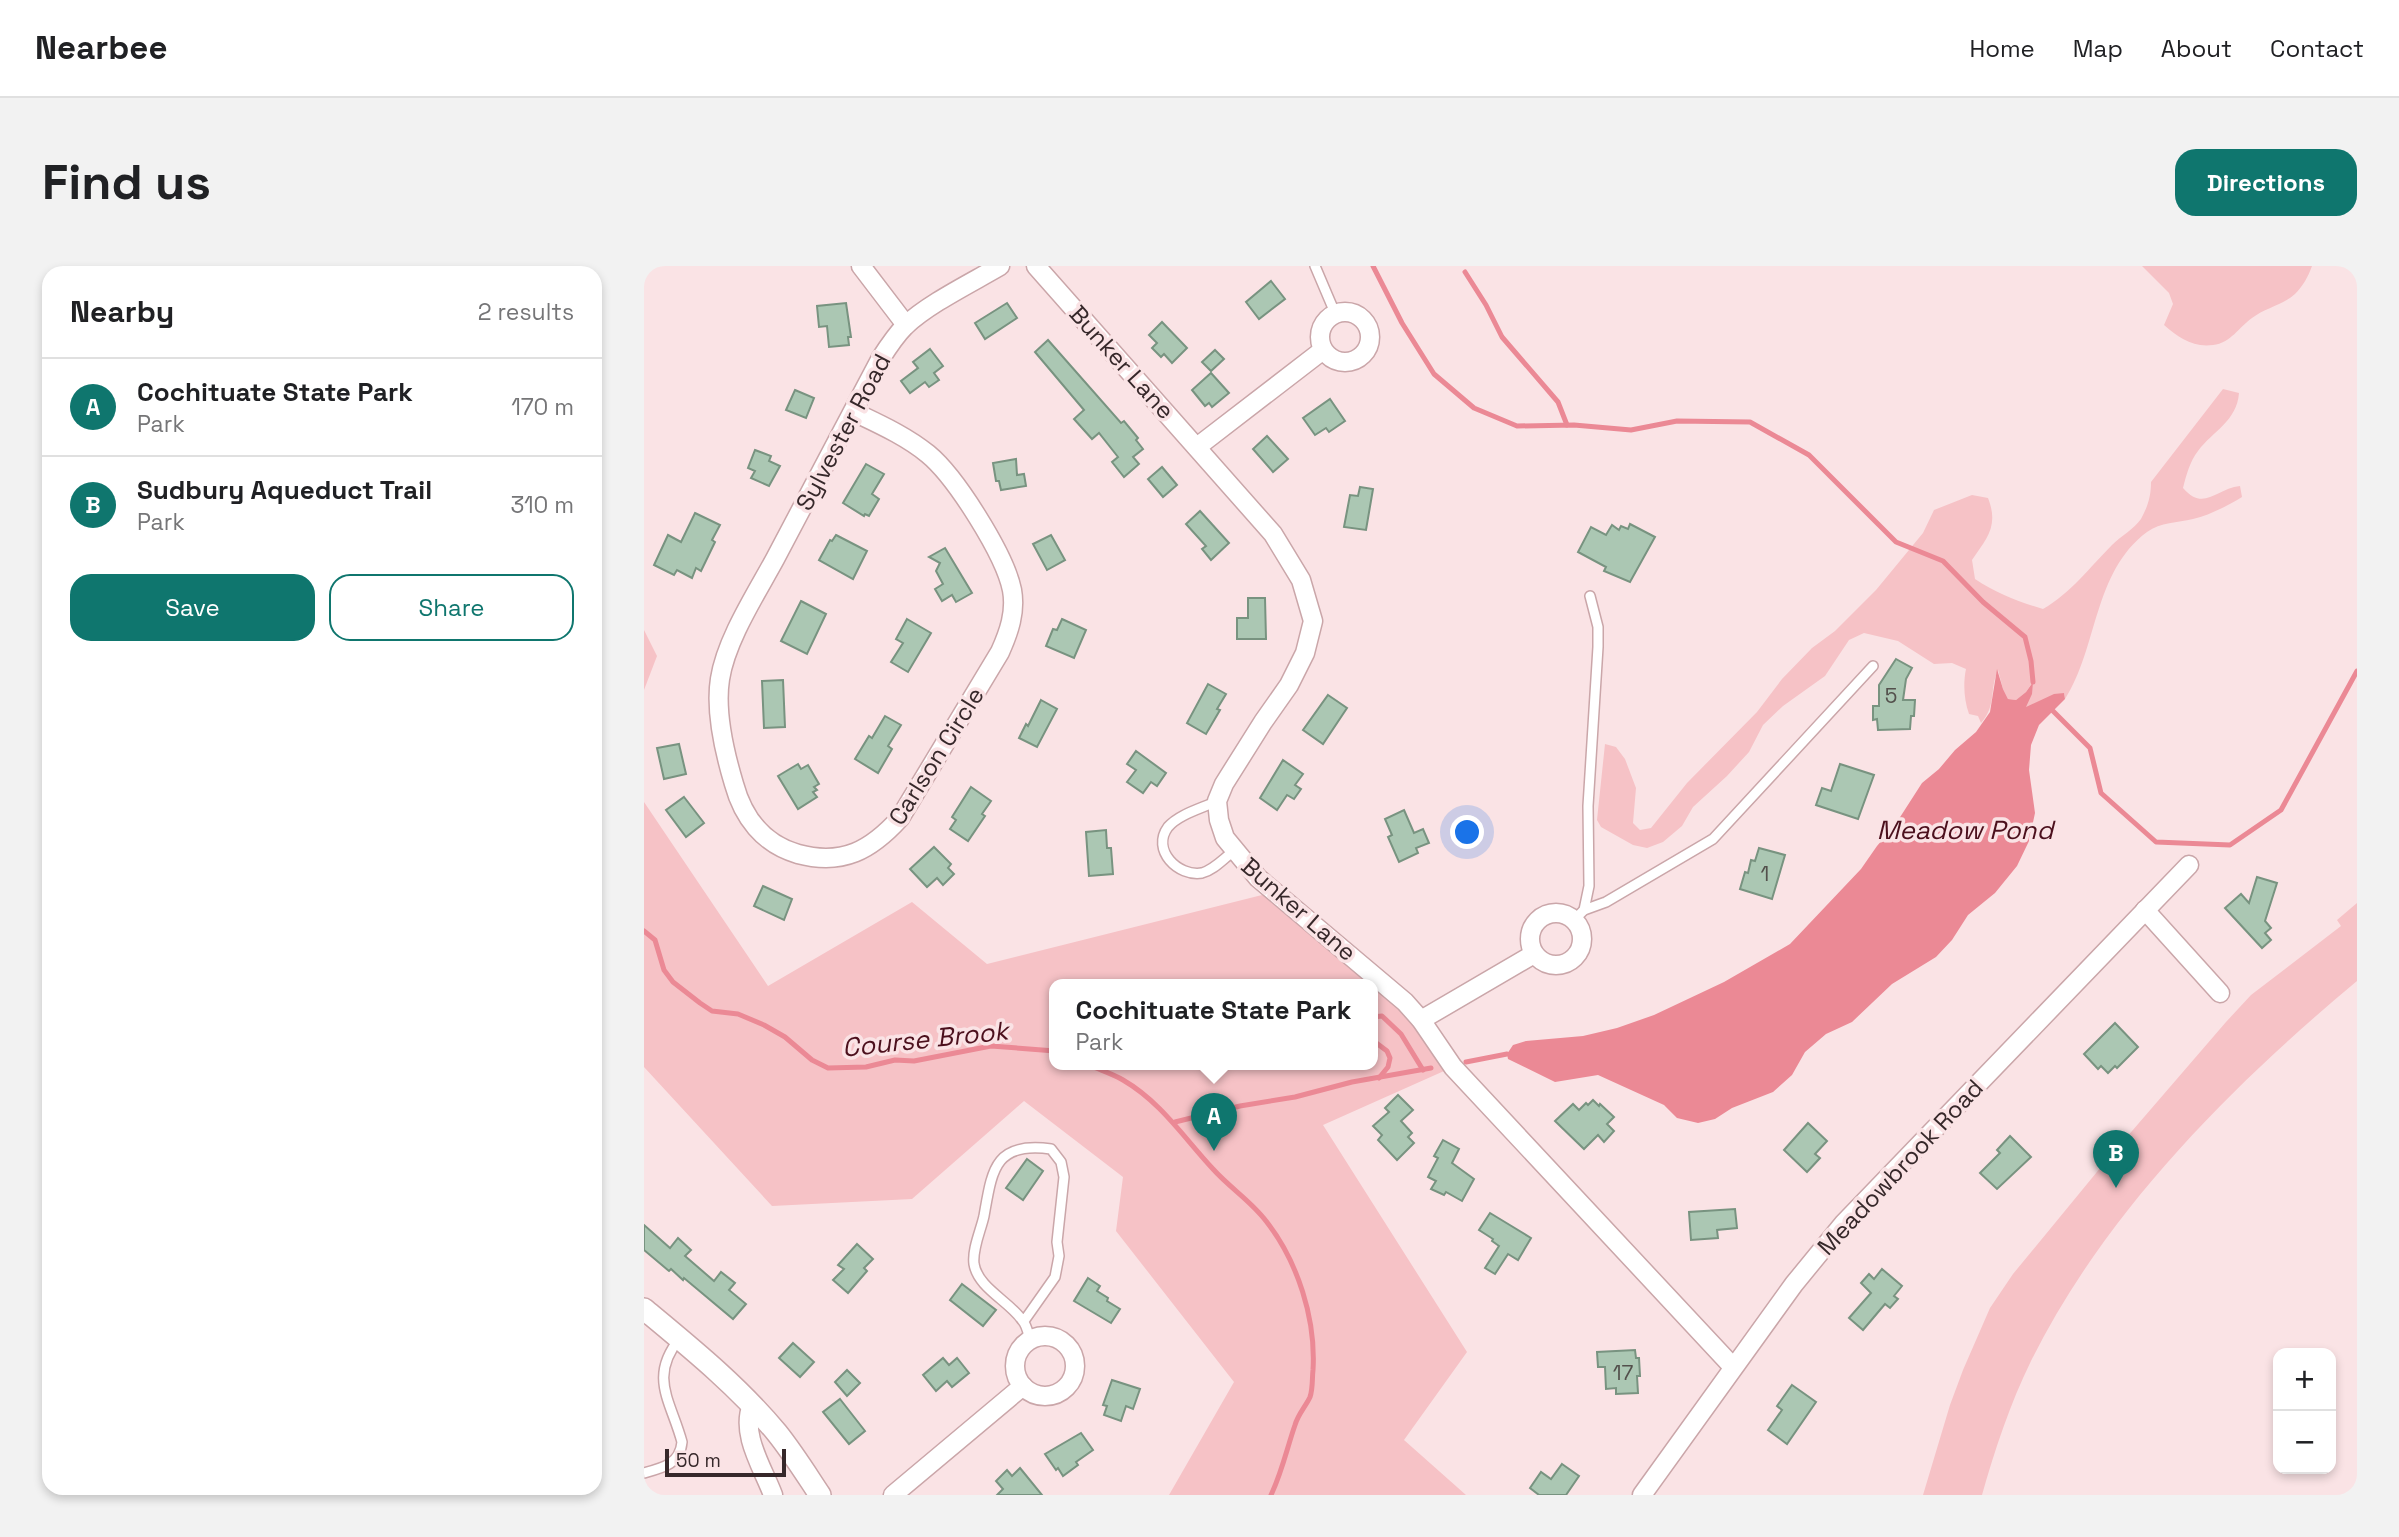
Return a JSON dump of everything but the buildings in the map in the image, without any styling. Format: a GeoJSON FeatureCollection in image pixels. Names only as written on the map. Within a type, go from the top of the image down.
{"type":"FeatureCollection","features":[{"type":"Feature","properties":{"kind":"street"},"geometry":{"type":"LineString","coordinates":[[861,266],[906,325]]}},
{"type":"Feature","properties":{"kind":"street","name":"Sylvester Road"},"geometry":{"type":"LineString","coordinates":[[733,641],[881,358],[906,325],[1000,266]]}},
{"type":"Feature","properties":{"kind":"street","name":"Bunker Lane"},"geometry":{"type":"LineString","coordinates":[[1036,266],[1273,534],[1301,580],[1313,621],[1305,653],[1289,685],[1224,784],[1217,801],[1225,838],[1258,878],[1388,986],[1421,1020],[1453,1067],[1733,1367]]}},
{"type":"Feature","properties":{"kind":"street"},"geometry":{"type":"LineString","coordinates":[[1351,312],[1361,317],[1369,330],[1369,346],[1359,358],[1343,363],[1330,358],[1323,350],[1319,333],[1327,318],[1335,313],[1351,312]]}},
{"type":"Feature","properties":{"kind":"street"},"geometry":{"type":"LineString","coordinates":[[1197,447],[1323,350]]}},
{"type":"Feature","properties":{"kind":"street","name":"Carlson Circle"},"geometry":{"type":"LineString","coordinates":[[733,641],[720,680],[719,697],[725,748],[736,794],[745,814],[759,832],[777,846],[797,854],[822,859],[844,857],[867,849],[885,834],[906,808],[1000,652],[1010,631],[1013,610],[1012,590],[1005,569],[964,495],[949,474],[911,442],[853,411]]}},
{"type":"Feature","properties":{"kind":"street","name":"Meadowbrook Road"},"geometry":{"type":"LineString","coordinates":[[1642,1495],[1794,1284],[1844,1223],[2189,865]]}},
{"type":"Feature","properties":{"kind":"street"},"geometry":{"type":"LineString","coordinates":[[2145,910],[2220,993]]}},
{"type":"Feature","properties":{"kind":"street"},"geometry":{"type":"LineString","coordinates":[[1554,912],[1579,915],[1581,948],[1572,960],[1551,965],[1534,954],[1529,937],[1535,922],[1543,915],[1554,912]]}},
{"type":"Feature","properties":{"kind":"street"},"geometry":{"type":"LineString","coordinates":[[1421,1020],[1534,954]]}},
{"type":"Feature","properties":{"kind":"street"},"geometry":{"type":"LineString","coordinates":[[644,1309],[680,1338],[752,1405],[778,1434],[820,1495]]}},
{"type":"Feature","properties":{"kind":"street"},"geometry":{"type":"LineString","coordinates":[[1048,1335],[1064,1342],[1074,1356],[1074,1374],[1065,1389],[1048,1396],[1031,1392],[1023,1386],[1018,1379],[1015,1361],[1023,1345],[1048,1335]]}},
{"type":"Feature","properties":{"kind":"street"},"geometry":{"type":"LineString","coordinates":[[893,1495],[1023,1386]]}},
{"type":"Feature","properties":{"kind":"street"},"geometry":{"type":"LineString","coordinates":[[752,1405],[748,1420],[749,1433],[773,1495]]}},
{"type":"Feature","properties":{"kind":"lane"},"geometry":{"type":"LineString","coordinates":[[1315,266],[1335,313]]}},
{"type":"Feature","properties":{"kind":"lane"},"geometry":{"type":"LineString","coordinates":[[1579,915],[1589,886],[1587,817],[1598,647],[1598,627],[1590,596]]}},
{"type":"Feature","properties":{"kind":"lane"},"geometry":{"type":"LineString","coordinates":[[1579,915],[1713,839],[1873,666]]}},
{"type":"Feature","properties":{"kind":"lane"},"geometry":{"type":"LineString","coordinates":[[1217,801],[1175,821],[1164,838],[1164,851],[1170,863],[1179,870],[1199,873],[1209,870],[1234,851]]}},
{"type":"Feature","properties":{"kind":"lane"},"geometry":{"type":"LineString","coordinates":[[1024,1321],[1055,1276],[1064,1177],[1061,1162],[1051,1149],[1033,1147],[1021,1148],[1008,1154],[994,1169],[988,1187],[974,1263],[984,1284],[1024,1321],[1030,1340]]}},
{"type":"Feature","properties":{"kind":"lane"},"geometry":{"type":"LineString","coordinates":[[644,1473],[667,1467],[678,1457],[681,1450],[679,1431],[663,1378],[667,1357],[680,1338]]}},
{"type":"Feature","properties":{"kind":"shaded area"},"geometry":{"type":"Polygon","coordinates":[[[2142,266],[2312,266],[2303,285],[2290,298],[2257,315],[2225,341],[2199,345],[2186,341],[2164,325],[2173,304],[2169,293],[2142,266]]]}},
{"type":"Feature","properties":{"kind":"shaded area"},"geometry":{"type":"Polygon","coordinates":[[[2223,389],[2239,393],[2234,411],[2195,455],[2183,488],[2190,495],[2204,499],[2240,486],[2242,497],[2206,515],[2152,529],[2129,549],[2106,589],[2076,679],[2065,699],[2064,693],[2025,708],[2032,683],[2016,700],[2008,699],[1998,670],[1991,704],[1981,723],[1978,716],[1969,714],[1967,709],[1964,692],[1966,669],[1952,663],[1934,664],[1898,641],[1864,633],[1849,640],[1825,676],[1783,706],[1763,725],[1749,752],[1693,807],[1682,826],[1663,842],[1647,848],[1633,845],[1601,827],[1597,820],[1605,744],[1616,747],[1625,759],[1636,788],[1633,823],[1640,830],[1651,828],[1687,783],[1757,712],[1782,679],[1876,590],[1923,533],[1934,510],[1972,495],[1988,498],[1992,524],[1987,538],[1972,560],[1975,579],[2008,597],[2043,609],[2053,603],[2141,519],[2149,501],[2151,482],[2223,389]]]}},
{"type":"Feature","properties":{"kind":"shaded area"},"geometry":{"type":"Polygon","coordinates":[[[644,630],[657,656],[644,690],[644,630]]]}},
{"type":"Feature","properties":{"kind":"shaded area"},"geometry":{"type":"Polygon","coordinates":[[[644,802],[768,986],[912,902],[987,964],[1274,892],[1388,986],[1453,1067],[1323,1125],[1467,1352],[1404,1440],[1466,1495],[1169,1495],[1234,1382],[1116,1231],[1123,1177],[1024,1101],[912,1199],[772,1206],[644,1067],[644,802]]]}},
{"type":"Feature","properties":{"kind":"shaded area"},"geometry":{"type":"Polygon","coordinates":[[[2357,903],[2357,981],[2310,1021],[2218,1108],[2174,1154],[2095,1254],[2061,1306],[2031,1361],[2003,1427],[1982,1495],[1923,1495],[1963,1370],[1990,1308],[2013,1274],[2101,1167],[2251,995],[2341,926],[2337,920],[2357,903]]]}},
{"type":"Feature","properties":{"kind":"water","name":"Meadow Pond"},"geometry":{"type":"Polygon","coordinates":[[[1997,669],[2008,699],[2016,700],[2033,682],[2032,694],[2026,707],[2054,694],[2064,693],[2065,699],[2039,725],[2031,745],[2029,770],[2035,813],[2029,841],[2017,866],[1995,893],[1968,915],[1952,940],[1936,957],[1892,984],[1852,1022],[1826,1034],[1805,1052],[1792,1075],[1773,1092],[1732,1108],[1715,1119],[1698,1123],[1677,1118],[1664,1105],[1598,1075],[1555,1082],[1508,1059],[1507,1054],[1513,1045],[1526,1041],[1583,1036],[1654,1015],[1724,982],[1790,944],[1861,869],[1895,825],[1922,783],[1976,732],[1990,712],[1997,669]]]}},
{"type":"Feature","properties":{"kind":"waterway"},"geometry":{"type":"LineString","coordinates":[[1373,266],[1402,323],[1434,374],[1474,408],[1517,426],[1574,425],[1631,430],[1677,421],[1750,422],[1809,455],[1896,542],[1943,561],[1983,602],[2025,637],[2033,682]]}},
{"type":"Feature","properties":{"kind":"waterway"},"geometry":{"type":"LineString","coordinates":[[1465,272],[1502,337],[1558,402],[1567,425]]}},
{"type":"Feature","properties":{"kind":"waterway"},"geometry":{"type":"LineString","coordinates":[[2052,710],[2090,748],[2101,793],[2156,842],[2230,845],[2281,810],[2357,671]]}},
{"type":"Feature","properties":{"kind":"waterway","name":"Course Brook"},"geometry":{"type":"LineString","coordinates":[[644,931],[655,940],[664,970],[673,982],[700,1003],[712,1011],[738,1014],[764,1025],[785,1037],[812,1060],[828,1068],[866,1067],[895,1060],[914,1061],[991,1046],[1049,1051]]}},
{"type":"Feature","properties":{"kind":"waterway"},"geometry":{"type":"LineString","coordinates":[[1378,1016],[1382,1016],[1401,1034],[1423,1070]]}},
{"type":"Feature","properties":{"kind":"waterway"},"geometry":{"type":"LineString","coordinates":[[1378,1044],[1387,1051],[1390,1058],[1388,1067],[1379,1078]]}},
{"type":"Feature","properties":{"kind":"waterway"},"geometry":{"type":"LineString","coordinates":[[1466,1062],[1507,1054]]}},
{"type":"Feature","properties":{"kind":"waterway"},"geometry":{"type":"LineString","coordinates":[[1175,1122],[1352,1082],[1431,1068]]}},
{"type":"Feature","properties":{"kind":"waterway","name":"Course Brook"},"geometry":{"type":"LineString","coordinates":[[1101,1070],[1137,1089],[1161,1110],[1220,1176],[1260,1214],[1277,1237],[1296,1273],[1308,1311],[1311,1331],[1312,1387],[1310,1397],[1296,1421],[1271,1495]]}},
{"type":"Feature","properties":{"kind":"place","name":"Cochituate State Park"},"geometry":{"type":"Point","coordinates":[1214,1151]}},
{"type":"Feature","properties":{"kind":"place","name":"Sudbury Aqueduct Trail"},"geometry":{"type":"Point","coordinates":[2116,1188]}}]}
